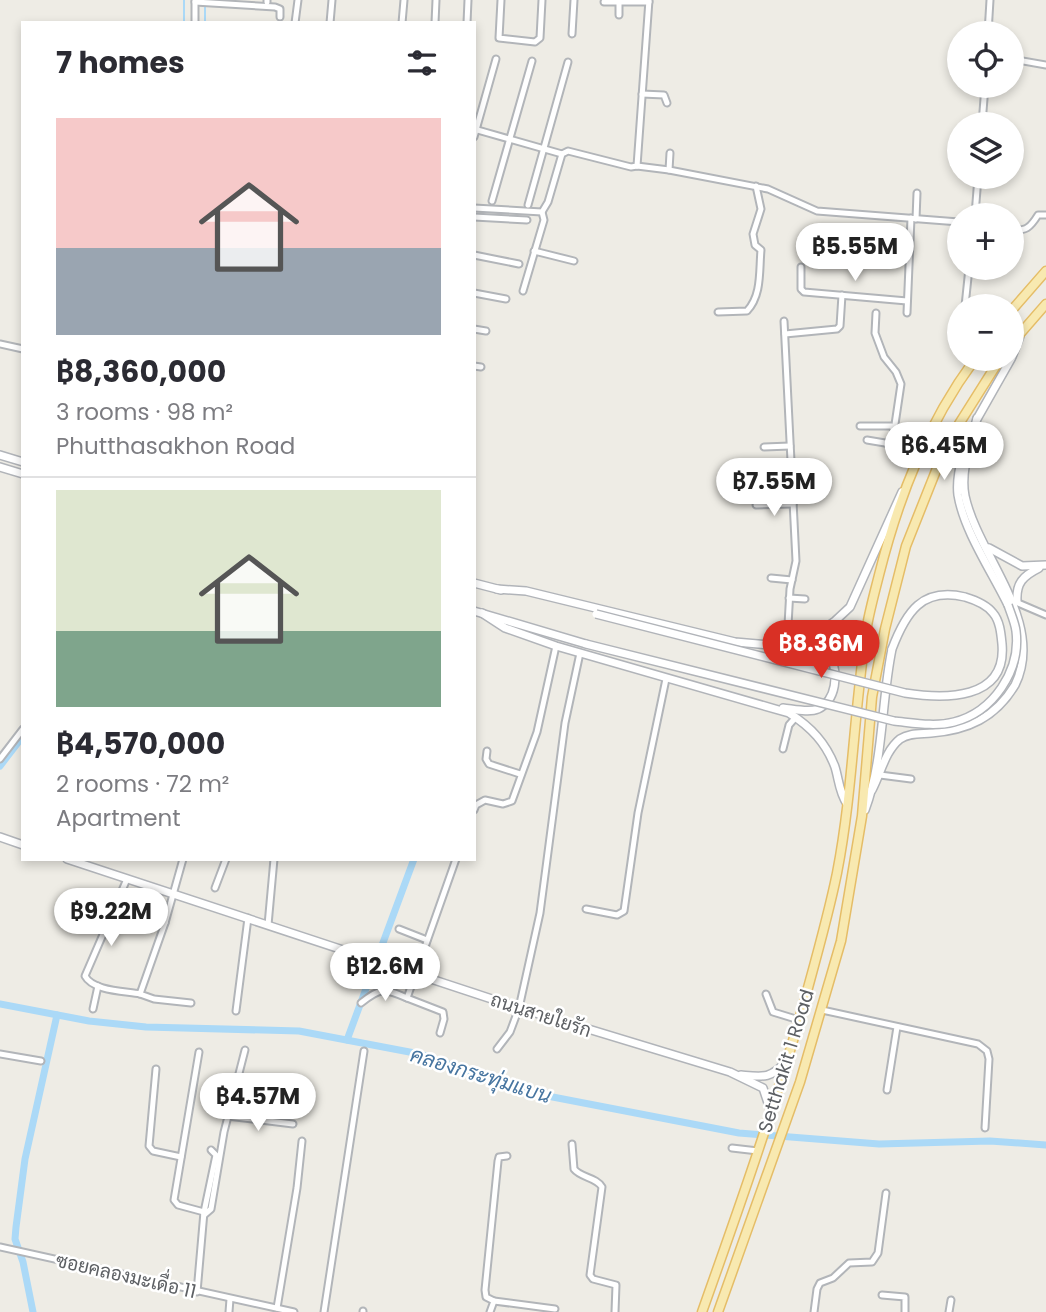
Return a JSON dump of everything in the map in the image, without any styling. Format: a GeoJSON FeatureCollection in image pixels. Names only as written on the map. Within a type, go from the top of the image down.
{"type":"FeatureCollection","features":[{"type":"Feature","properties":{"kind":"main road"},"geometry":{"type":"LineString","coordinates":[[1024,296],[1046,271]]}},
{"type":"Feature","properties":{"kind":"main road"},"geometry":{"type":"LineString","coordinates":[[1024,328],[1046,304]]}},
{"type":"Feature","properties":{"kind":"main road","name":"Setthakit 1 Road"},"geometry":{"type":"LineString","coordinates":[[702,1312],[768,1124],[799,1020],[837,873],[867,624],[888,539],[917,458],[965,371]]}},
{"type":"Feature","properties":{"kind":"main road","name":"Setthakit 1 Road"},"geometry":{"type":"LineString","coordinates":[[718,1312],[800,1082],[841,941],[862,816],[872,697],[885,629],[906,546],[947,443],[992,371]]}},
{"type":"Feature","properties":{"kind":"main road"},"geometry":{"type":"LineString","coordinates":[[478,612],[586,644],[894,721],[926,725],[954,723],[975,714],[993,699],[1008,679],[1015,658],[1016,632],[1008,605],[970,532],[958,494],[958,475],[964,449],[977,418],[1004,371]]}},
{"type":"Feature","properties":{"kind":"main road"},"geometry":{"type":"LineString","coordinates":[[977,418],[968,454],[965,493],[982,540],[1018,606]]}},
{"type":"Feature","properties":{"kind":"main road"},"geometry":{"type":"LineString","coordinates":[[0,455],[21,461]]}},
{"type":"Feature","properties":{"kind":"main road"},"geometry":{"type":"LineString","coordinates":[[0,467],[21,473]]}},
{"type":"Feature","properties":{"kind":"main road"},"geometry":{"type":"LineString","coordinates":[[770,645],[817,634],[850,607],[908,478]]}},
{"type":"Feature","properties":{"kind":"main road"},"geometry":{"type":"LineString","coordinates":[[982,540],[998,555],[1022,566],[1046,565]]}},
{"type":"Feature","properties":{"kind":"main road"},"geometry":{"type":"LineString","coordinates":[[862,816],[889,751],[905,736],[956,731],[979,721],[1000,705],[1016,683],[1023,660],[1024,631],[1017,589],[1026,575],[1046,565]]}},
{"type":"Feature","properties":{"kind":"main road"},"geometry":{"type":"LineString","coordinates":[[476,584],[497,589],[596,614],[892,689],[935,698],[959,696],[982,688],[997,673],[1003,651],[1001,631],[993,613],[975,600],[952,594],[931,596],[912,608],[900,627],[887,674],[872,790]]}},
{"type":"Feature","properties":{"kind":"main road"},"geometry":{"type":"LineString","coordinates":[[497,589],[526,592],[735,642],[807,646],[821,650],[831,657],[835,680],[830,696],[819,708],[797,709],[763,704]]}},
{"type":"Feature","properties":{"kind":"main road"},"geometry":{"type":"LineString","coordinates":[[478,612],[505,628],[556,646],[789,712],[808,725],[822,741],[835,767],[840,792],[847,804]]}},
{"type":"Feature","properties":{"kind":"main road"},"geometry":{"type":"LineString","coordinates":[[0,837],[21,844]]}},
{"type":"Feature","properties":{"kind":"main road","name":"ถนนสายใยรัก"},"geometry":{"type":"LineString","coordinates":[[73,861],[519,1008],[736,1074],[762,1077],[770,1075],[787,1061]]}},
{"type":"Feature","properties":{"kind":"main road","name":"ถนนสายใยรัก"},"geometry":{"type":"LineString","coordinates":[[736,1074],[763,1088],[771,1112]]}},
{"type":"Feature","properties":{"kind":"street"},"geometry":{"type":"LineString","coordinates":[[295,21],[298,0]]}},
{"type":"Feature","properties":{"kind":"street"},"geometry":{"type":"LineString","coordinates":[[330,21],[332,0]]}},
{"type":"Feature","properties":{"kind":"street"},"geometry":{"type":"LineString","coordinates":[[402,21],[404,0]]}},
{"type":"Feature","properties":{"kind":"street"},"geometry":{"type":"LineString","coordinates":[[435,21],[436,0]]}},
{"type":"Feature","properties":{"kind":"street"},"geometry":{"type":"LineString","coordinates":[[467,21],[468,0]]}},
{"type":"Feature","properties":{"kind":"street"},"geometry":{"type":"LineString","coordinates":[[501,0],[499,38],[536,42],[540,38],[542,0]]}},
{"type":"Feature","properties":{"kind":"street"},"geometry":{"type":"LineString","coordinates":[[572,34],[574,0]]}},
{"type":"Feature","properties":{"kind":"street"},"geometry":{"type":"LineString","coordinates":[[989,21],[990,0]]}},
{"type":"Feature","properties":{"kind":"street"},"geometry":{"type":"LineString","coordinates":[[195,21],[195,1],[275,7],[280,9],[280,17]]}},
{"type":"Feature","properties":{"kind":"street"},"geometry":{"type":"LineString","coordinates":[[619,1],[619,15]]}},
{"type":"Feature","properties":{"kind":"street"},"geometry":{"type":"LineString","coordinates":[[604,2],[649,1],[637,166]]}},
{"type":"Feature","properties":{"kind":"street"},"geometry":{"type":"LineString","coordinates":[[476,126],[496,59]]}},
{"type":"Feature","properties":{"kind":"street"},"geometry":{"type":"LineString","coordinates":[[1024,60],[1046,65]]}},
{"type":"Feature","properties":{"kind":"street"},"geometry":{"type":"LineString","coordinates":[[492,201],[532,61]]}},
{"type":"Feature","properties":{"kind":"street"},"geometry":{"type":"LineString","coordinates":[[528,205],[568,62]]}},
{"type":"Feature","properties":{"kind":"street"},"geometry":{"type":"LineString","coordinates":[[642,94],[664,95],[667,103]]}},
{"type":"Feature","properties":{"kind":"street"},"geometry":{"type":"LineString","coordinates":[[476,129],[562,154],[568,151],[631,167],[669,170],[756,186],[775,191],[810,209],[947,221]]}},
{"type":"Feature","properties":{"kind":"street"},"geometry":{"type":"LineString","coordinates":[[669,170],[670,153]]}},
{"type":"Feature","properties":{"kind":"street"},"geometry":{"type":"LineString","coordinates":[[523,291],[544,220],[542,212],[548,202],[562,154]]}},
{"type":"Feature","properties":{"kind":"street"},"geometry":{"type":"LineString","coordinates":[[718,312],[747,312],[754,304],[761,250],[755,245],[753,234],[761,209],[756,186]]}},
{"type":"Feature","properties":{"kind":"street"},"geometry":{"type":"LineString","coordinates":[[907,313],[917,193]]}},
{"type":"Feature","properties":{"kind":"street"},"geometry":{"type":"LineString","coordinates":[[476,208],[542,212]]}},
{"type":"Feature","properties":{"kind":"street"},"geometry":{"type":"LineString","coordinates":[[1024,230],[1031,227],[1038,215],[1046,215]]}},
{"type":"Feature","properties":{"kind":"street"},"geometry":{"type":"LineString","coordinates":[[476,217],[527,220]]}},
{"type":"Feature","properties":{"kind":"street"},"geometry":{"type":"LineString","coordinates":[[534,251],[574,261]]}},
{"type":"Feature","properties":{"kind":"street"},"geometry":{"type":"LineString","coordinates":[[476,255],[519,264]]}},
{"type":"Feature","properties":{"kind":"street"},"geometry":{"type":"LineString","coordinates":[[801,267],[801,289],[804,292],[907,301]]}},
{"type":"Feature","properties":{"kind":"street"},"geometry":{"type":"LineString","coordinates":[[476,293],[506,299]]}},
{"type":"Feature","properties":{"kind":"street"},"geometry":{"type":"LineString","coordinates":[[785,334],[837,329],[840,326],[842,295]]}},
{"type":"Feature","properties":{"kind":"street"},"geometry":{"type":"LineString","coordinates":[[876,313],[874,333],[884,357],[897,372],[901,384],[892,446]]}},
{"type":"Feature","properties":{"kind":"street"},"geometry":{"type":"LineString","coordinates":[[784,321],[796,561],[789,598],[787,643]]}},
{"type":"Feature","properties":{"kind":"street"},"geometry":{"type":"LineString","coordinates":[[476,329],[486,331]]}},
{"type":"Feature","properties":{"kind":"street"},"geometry":{"type":"LineString","coordinates":[[0,344],[21,347]]}},
{"type":"Feature","properties":{"kind":"street"},"geometry":{"type":"LineString","coordinates":[[860,426],[892,426],[894,431]]}},
{"type":"Feature","properties":{"kind":"street"},"geometry":{"type":"LineString","coordinates":[[867,440],[892,446],[917,458]]}},
{"type":"Feature","properties":{"kind":"street"},"geometry":{"type":"LineString","coordinates":[[764,447],[790,446]]}},
{"type":"Feature","properties":{"kind":"street"},"geometry":{"type":"LineString","coordinates":[[766,479],[792,479]]}},
{"type":"Feature","properties":{"kind":"street"},"geometry":{"type":"LineString","coordinates":[[793,496],[806,496]]}},
{"type":"Feature","properties":{"kind":"street"},"geometry":{"type":"LineString","coordinates":[[756,505],[793,504]]}},
{"type":"Feature","properties":{"kind":"street"},"geometry":{"type":"LineString","coordinates":[[771,578],[792,580]]}},
{"type":"Feature","properties":{"kind":"street"},"geometry":{"type":"LineString","coordinates":[[789,598],[805,599]]}},
{"type":"Feature","properties":{"kind":"street"},"geometry":{"type":"LineString","coordinates":[[1018,606],[1046,615]]}},
{"type":"Feature","properties":{"kind":"street"},"geometry":{"type":"LineString","coordinates":[[476,805],[485,800],[510,803],[537,732],[556,646]]}},
{"type":"Feature","properties":{"kind":"street"},"geometry":{"type":"LineString","coordinates":[[497,1049],[510,1032],[519,1008],[540,913],[565,723],[580,653]]}},
{"type":"Feature","properties":{"kind":"street"},"geometry":{"type":"LineString","coordinates":[[586,909],[617,915],[624,911],[638,813],[666,679]]}},
{"type":"Feature","properties":{"kind":"street"},"geometry":{"type":"LineString","coordinates":[[783,749],[791,721],[796,717]]}},
{"type":"Feature","properties":{"kind":"street"},"geometry":{"type":"LineString","coordinates":[[0,759],[21,732]]}},
{"type":"Feature","properties":{"kind":"street"},"geometry":{"type":"LineString","coordinates":[[487,751],[486,759],[489,764],[520,774]]}},
{"type":"Feature","properties":{"kind":"street"},"geometry":{"type":"LineString","coordinates":[[880,775],[911,779]]}},
{"type":"Feature","properties":{"kind":"street"},"geometry":{"type":"LineString","coordinates":[[140,994],[165,923],[182,861]]}},
{"type":"Feature","properties":{"kind":"street"},"geometry":{"type":"LineString","coordinates":[[215,888],[225,861]]}},
{"type":"Feature","properties":{"kind":"street"},"geometry":{"type":"LineString","coordinates":[[268,925],[274,861]]}},
{"type":"Feature","properties":{"kind":"street"},"geometry":{"type":"LineString","coordinates":[[407,998],[456,861]]}},
{"type":"Feature","properties":{"kind":"street"},"geometry":{"type":"LineString","coordinates":[[127,879],[86,972],[86,979],[98,986],[154,999],[191,1003]]}},
{"type":"Feature","properties":{"kind":"street"},"geometry":{"type":"LineString","coordinates":[[142,911],[165,923]]}},
{"type":"Feature","properties":{"kind":"street"},"geometry":{"type":"LineString","coordinates":[[236,1011],[248,918]]}},
{"type":"Feature","properties":{"kind":"street"},"geometry":{"type":"LineString","coordinates":[[400,929],[427,940]]}},
{"type":"Feature","properties":{"kind":"street"},"geometry":{"type":"LineString","coordinates":[[93,1009],[98,986]]}},
{"type":"Feature","properties":{"kind":"street"},"geometry":{"type":"LineString","coordinates":[[361,1003],[379,990],[389,990],[443,1012],[440,1033]]}},
{"type":"Feature","properties":{"kind":"street"},"geometry":{"type":"LineString","coordinates":[[766,994],[773,1012],[799,1020]]}},
{"type":"Feature","properties":{"kind":"street"},"geometry":{"type":"LineString","coordinates":[[822,1010],[978,1044],[987,1051],[989,1059],[985,1128]]}},
{"type":"Feature","properties":{"kind":"street"},"geometry":{"type":"LineString","coordinates":[[887,1090],[897,1027]]}},
{"type":"Feature","properties":{"kind":"street"},"geometry":{"type":"LineString","coordinates":[[204,1214],[211,1209],[227,1116],[245,1050]]}},
{"type":"Feature","properties":{"kind":"street"},"geometry":{"type":"LineString","coordinates":[[324,1312],[364,1051]]}},
{"type":"Feature","properties":{"kind":"street"},"geometry":{"type":"LineString","coordinates":[[200,1052],[175,1202],[204,1214]]}},
{"type":"Feature","properties":{"kind":"street"},"geometry":{"type":"LineString","coordinates":[[0,1054],[41,1061]]}},
{"type":"Feature","properties":{"kind":"street"},"geometry":{"type":"LineString","coordinates":[[156,1069],[149,1146],[153,1151],[181,1157]]}},
{"type":"Feature","properties":{"kind":"street"},"geometry":{"type":"LineString","coordinates":[[227,1116],[293,1124]]}},
{"type":"Feature","properties":{"kind":"street"},"geometry":{"type":"LineString","coordinates":[[277,1308],[302,1141]]}},
{"type":"Feature","properties":{"kind":"street"},"geometry":{"type":"LineString","coordinates":[[572,1144],[574,1169],[583,1176],[596,1180],[602,1187],[590,1275],[593,1279],[616,1285],[615,1312]]}},
{"type":"Feature","properties":{"kind":"street"},"geometry":{"type":"LineString","coordinates":[[732,1148],[758,1151]]}},
{"type":"Feature","properties":{"kind":"street"},"geometry":{"type":"LineString","coordinates":[[197,1292],[204,1214],[216,1155],[211,1150]]}},
{"type":"Feature","properties":{"kind":"street"},"geometry":{"type":"LineString","coordinates":[[507,1156],[499,1157],[498,1161],[485,1294],[494,1301],[555,1309]]}},
{"type":"Feature","properties":{"kind":"street"},"geometry":{"type":"LineString","coordinates":[[814,1312],[820,1283],[833,1278],[849,1263],[872,1262],[878,1253],[886,1193]]}},
{"type":"Feature","properties":{"kind":"street","name":"ซอยคลองมะเดื่อ 11"},"geometry":{"type":"LineString","coordinates":[[0,1247],[294,1312]]}},
{"type":"Feature","properties":{"kind":"street"},"geometry":{"type":"LineString","coordinates":[[882,1295],[905,1297],[905,1312]]}},
{"type":"Feature","properties":{"kind":"street"},"geometry":{"type":"LineString","coordinates":[[229,1312],[230,1299]]}},
{"type":"Feature","properties":{"kind":"street"},"geometry":{"type":"LineString","coordinates":[[949,1312],[951,1300]]}},
{"type":"Feature","properties":{"kind":"street"},"geometry":{"type":"LineString","coordinates":[[490,1312],[494,1301]]}},
{"type":"Feature","properties":{"kind":"waterway"},"geometry":{"type":"LineString","coordinates":[[184,0],[184,21]]}},
{"type":"Feature","properties":{"kind":"waterway"},"geometry":{"type":"LineString","coordinates":[[205,6],[205,21]]}},
{"type":"Feature","properties":{"kind":"waterway"},"geometry":{"type":"LineString","coordinates":[[0,766],[21,739]]}},
{"type":"Feature","properties":{"kind":"waterway"},"geometry":{"type":"LineString","coordinates":[[347,1040],[413,861]]}},
{"type":"Feature","properties":{"kind":"waterway","name":"คลองกระทุ่มแบน"},"geometry":{"type":"LineString","coordinates":[[0,1004],[89,1021],[146,1027],[299,1031],[420,1054],[532,1093],[739,1133],[879,1144],[990,1141],[1046,1145]]}},
{"type":"Feature","properties":{"kind":"waterway"},"geometry":{"type":"LineString","coordinates":[[33,1312],[23,1262],[15,1239],[25,1159],[57,1015]]}}]}
